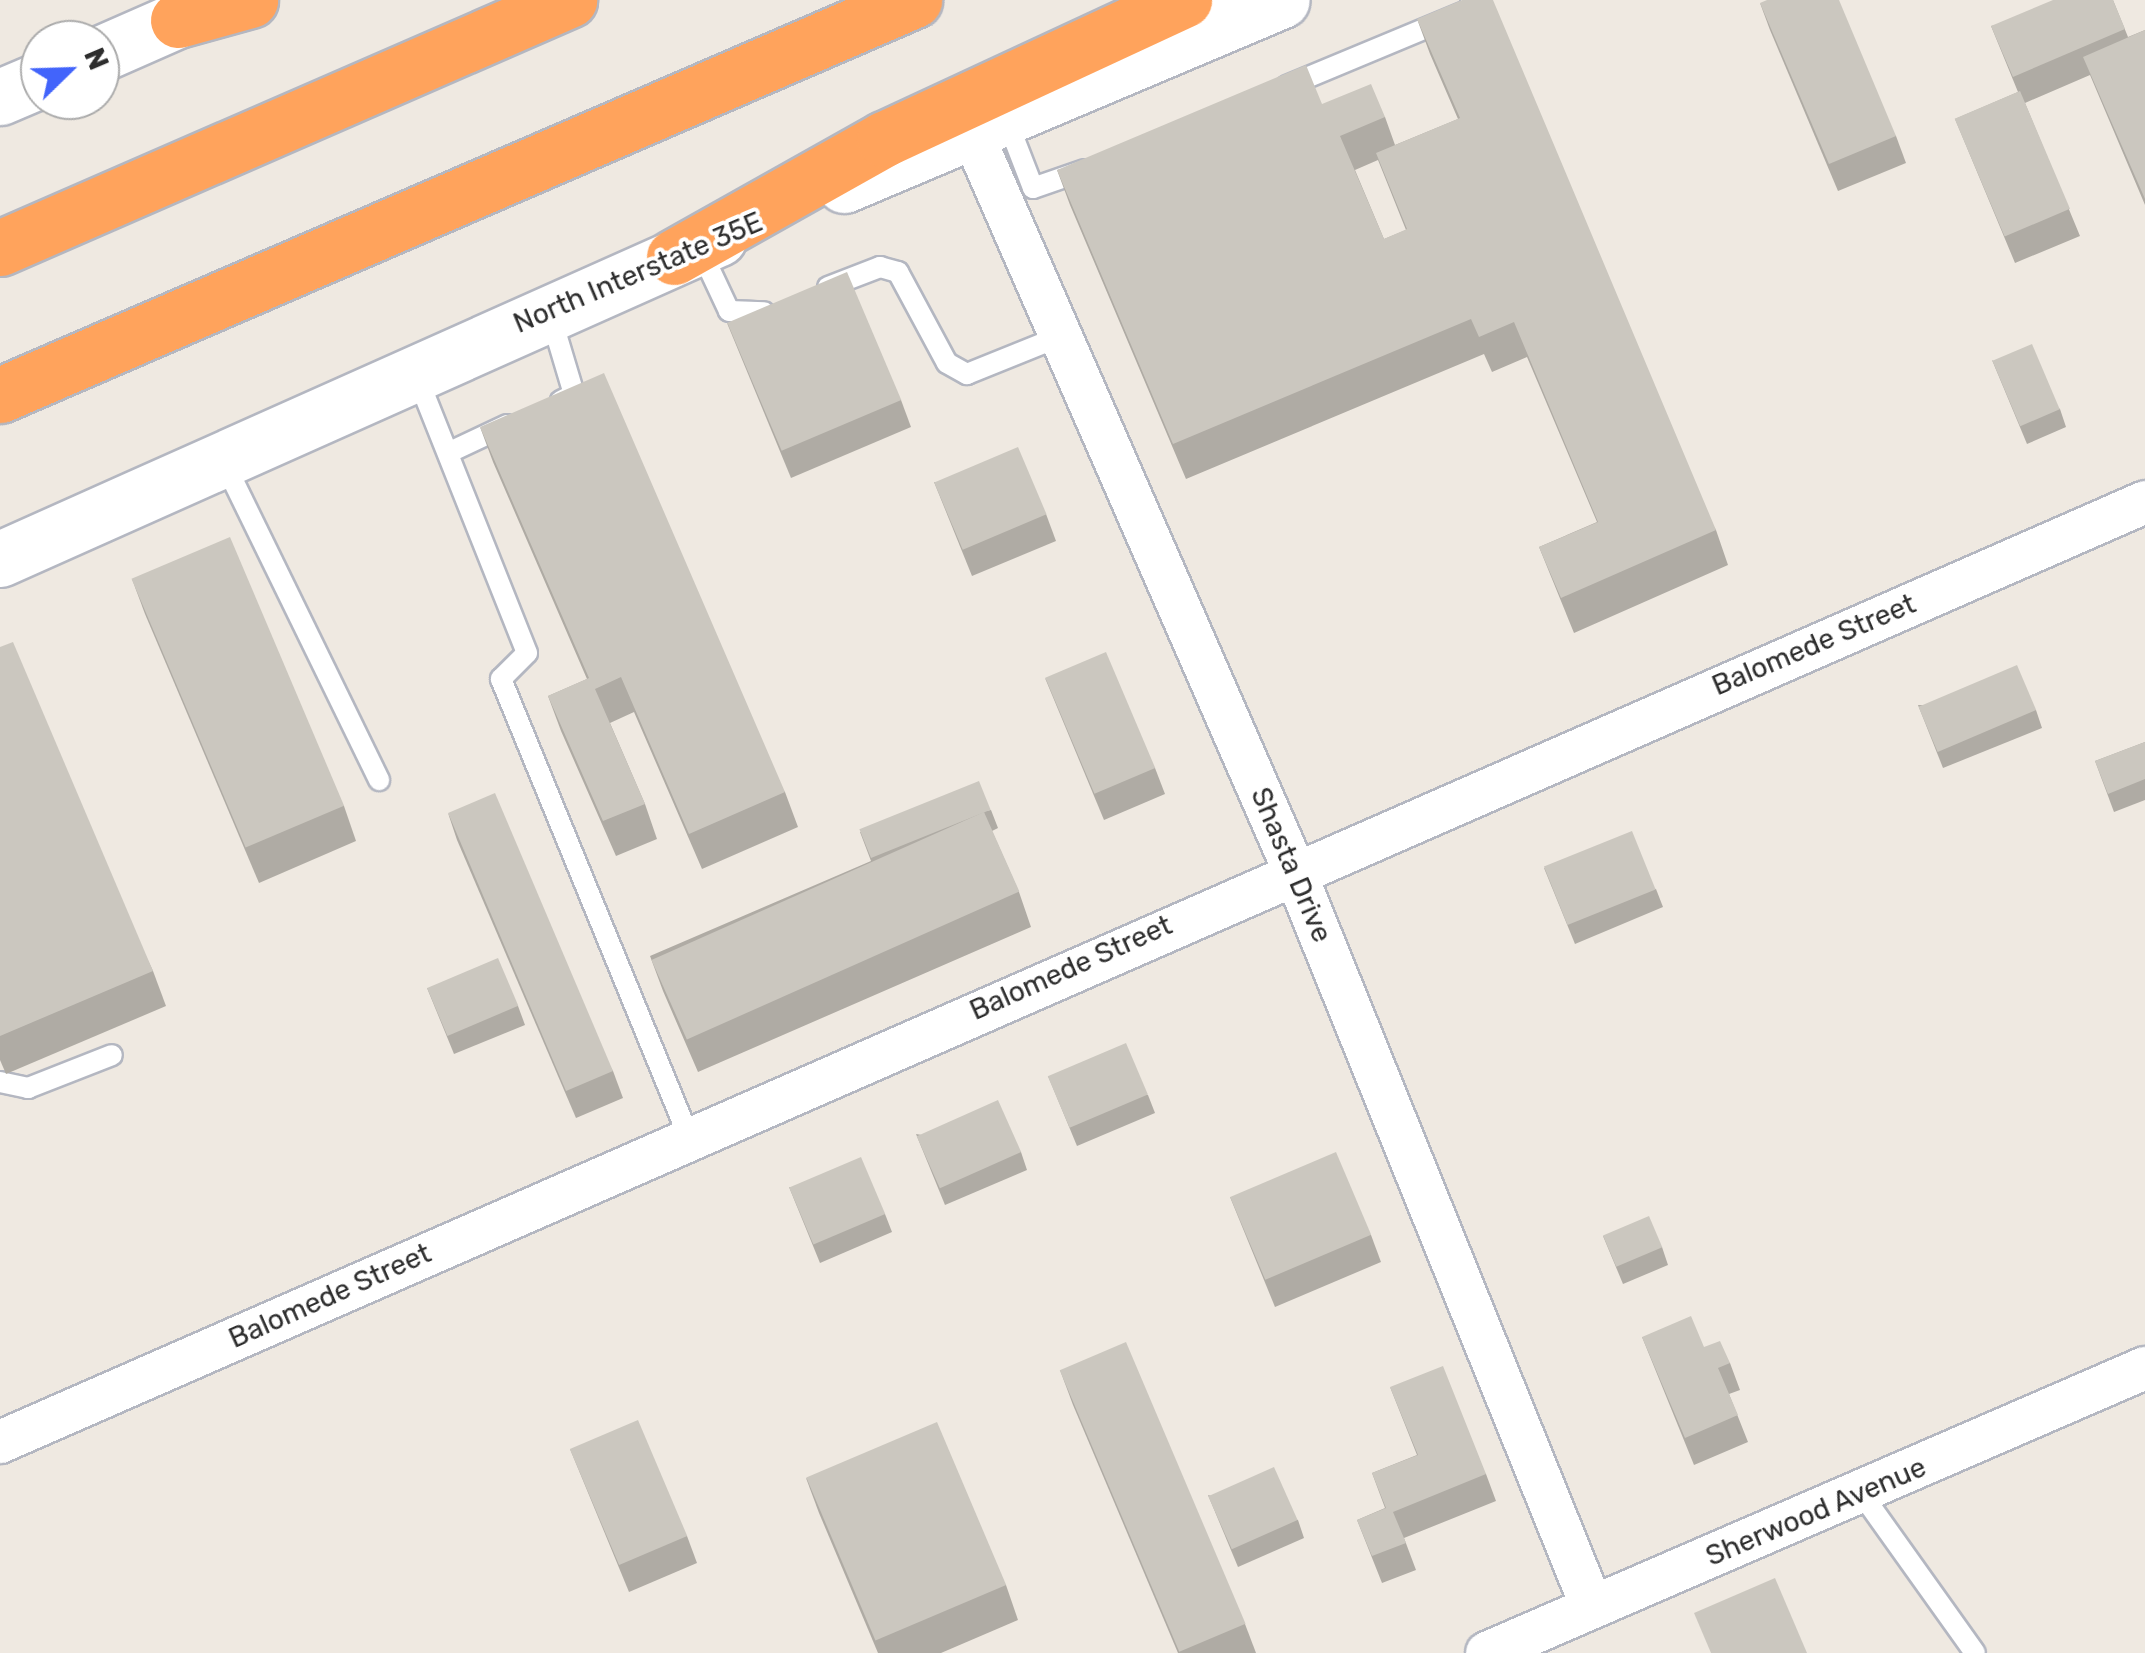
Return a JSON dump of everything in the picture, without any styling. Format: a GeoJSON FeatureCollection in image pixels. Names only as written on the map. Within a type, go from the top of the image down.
{"type":"FeatureCollection","features":[{"type":"Feature","properties":{"kind":"highway"},"geometry":{"type":"LineString","coordinates":[[201,10],[250,0]]}},
{"type":"Feature","properties":{"kind":"highway"},"geometry":{"type":"LineString","coordinates":[[0,248],[570,0]]}},
{"type":"Feature","properties":{"kind":"highway"},"geometry":{"type":"LineString","coordinates":[[0,395],[914,0]]}},
{"type":"Feature","properties":{"kind":"highway"},"geometry":{"type":"LineString","coordinates":[[687,252],[884,139],[1184,0]]}},
{"type":"Feature","properties":{"kind":"main road","name":"North Interstate 35E"},"geometry":{"type":"LineString","coordinates":[[0,559],[413,368],[1281,0]]}},
{"type":"Feature","properties":{"kind":"main road"},"geometry":{"type":"LineString","coordinates":[[120,45],[201,10]]}},
{"type":"Feature","properties":{"kind":"street","name":"Shasta Drive"},"geometry":{"type":"LineString","coordinates":[[988,124],[1061,336],[1294,870],[1592,1607]]}},
{"type":"Feature","properties":{"kind":"street","name":"Balomede Street"},"geometry":{"type":"LineString","coordinates":[[0,1442],[1294,870],[2145,502]]}},
{"type":"Feature","properties":{"kind":"street","name":"Sherwood Avenue"},"geometry":{"type":"LineString","coordinates":[[1487,1653],[2145,1368]]}},
{"type":"Feature","properties":{"kind":"lane"},"geometry":{"type":"LineString","coordinates":[[1254,99],[1472,9],[1472,0]]}},
{"type":"Feature","properties":{"kind":"lane"},"geometry":{"type":"LineString","coordinates":[[988,124],[1037,190],[1109,160]]}},
{"type":"Feature","properties":{"kind":"lane"},"geometry":{"type":"LineString","coordinates":[[687,252],[729,311],[743,318],[880,267],[898,272],[946,363],[967,374],[1061,336]]}},
{"type":"Feature","properties":{"kind":"lane"},"geometry":{"type":"LineString","coordinates":[[452,451],[574,394],[549,310]]}},
{"type":"Feature","properties":{"kind":"lane"},"geometry":{"type":"LineString","coordinates":[[413,368],[452,451],[527,652],[501,679],[689,1137]]}},
{"type":"Feature","properties":{"kind":"lane"},"geometry":{"type":"LineString","coordinates":[[221,456],[379,780]]}},
{"type":"Feature","properties":{"kind":"lane"},"geometry":{"type":"LineString","coordinates":[[0,1082],[28,1088],[112,1055]]}},
{"type":"Feature","properties":{"kind":"lane"},"geometry":{"type":"LineString","coordinates":[[1861,1493],[1975,1653]]}},
{"type":"Feature","properties":{"kind":"building"},"geometry":{"type":"Polygon","coordinates":[[[1462,0],[1493,0],[1716,530],[1561,598],[1539,547],[1598,522],[1514,322],[1479,337],[1471,319],[1173,444],[1057,170],[1306,65],[1322,104],[1371,84],[1385,117],[1340,136],[1384,239],[1407,229],[1376,153],[1460,118],[1417,19],[1462,0]]]}},
{"type":"Feature","properties":{"kind":"building"},"geometry":{"type":"Polygon","coordinates":[[[1839,0],[1896,136],[1829,164],[1760,3],[1839,0]]]}},
{"type":"Feature","properties":{"kind":"building"},"geometry":{"type":"Polygon","coordinates":[[[2053,0],[2113,0],[2125,29],[2013,77],[1991,26],[2053,0]]]}},
{"type":"Feature","properties":{"kind":"building"},"geometry":{"type":"Polygon","coordinates":[[[2145,30],[2145,199],[2083,57],[2145,30]]]}},
{"type":"Feature","properties":{"kind":"building"},"geometry":{"type":"Polygon","coordinates":[[[2020,91],[2070,209],[2005,237],[1955,119],[2020,91]]]}},
{"type":"Feature","properties":{"kind":"building"},"geometry":{"type":"Polygon","coordinates":[[[847,272],[901,400],[782,451],[727,323],[847,272]]]}},
{"type":"Feature","properties":{"kind":"building"},"geometry":{"type":"Polygon","coordinates":[[[2032,344],[2060,409],[2020,426],[1992,361],[2032,344]]]}},
{"type":"Feature","properties":{"kind":"building"},"geometry":{"type":"Polygon","coordinates":[[[604,373],[785,792],[689,834],[621,677],[595,689],[645,804],[603,821],[548,696],[589,678],[480,427],[604,373]]]}},
{"type":"Feature","properties":{"kind":"building"},"geometry":{"type":"Polygon","coordinates":[[[1018,447],[1047,514],[963,550],[934,483],[1018,447]]]}},
{"type":"Feature","properties":{"kind":"building"},"geometry":{"type":"Polygon","coordinates":[[[230,537],[344,806],[246,848],[132,579],[230,537]]]}},
{"type":"Feature","properties":{"kind":"building"},"geometry":{"type":"Polygon","coordinates":[[[13,642],[153,971],[0,1036],[0,647],[13,642]]]}},
{"type":"Feature","properties":{"kind":"building"},"geometry":{"type":"Polygon","coordinates":[[[1106,652],[1155,768],[1094,794],[1045,678],[1106,652]]]}},
{"type":"Feature","properties":{"kind":"building"},"geometry":{"type":"Polygon","coordinates":[[[2017,665],[2036,710],[1938,752],[1919,707],[2017,665]]]}},
{"type":"Feature","properties":{"kind":"building"},"geometry":{"type":"Polygon","coordinates":[[[2145,742],[2145,779],[2108,794],[2095,761],[2145,742]]]}},
{"type":"Feature","properties":{"kind":"building"},"geometry":{"type":"Polygon","coordinates":[[[979,781],[991,810],[871,858],[859,829],[979,781]]]}},
{"type":"Feature","properties":{"kind":"building"},"geometry":{"type":"Polygon","coordinates":[[[495,793],[613,1071],[566,1091],[448,813],[495,793]]]}},
{"type":"Feature","properties":{"kind":"building"},"geometry":{"type":"Polygon","coordinates":[[[984,812],[1019,891],[687,1040],[651,960],[984,812]]]}},
{"type":"Feature","properties":{"kind":"building"},"geometry":{"type":"Polygon","coordinates":[[[1632,831],[1656,889],[1568,925],[1544,867],[1632,831]]]}},
{"type":"Feature","properties":{"kind":"building"},"geometry":{"type":"Polygon","coordinates":[[[498,958],[518,1006],[447,1036],[427,988],[498,958]]]}},
{"type":"Feature","properties":{"kind":"building"},"geometry":{"type":"Polygon","coordinates":[[[1126,1043],[1148,1095],[1070,1128],[1048,1076],[1126,1043]]]}},
{"type":"Feature","properties":{"kind":"building"},"geometry":{"type":"Polygon","coordinates":[[[998,1100],[1021,1152],[940,1188],[917,1136],[998,1100]]]}},
{"type":"Feature","properties":{"kind":"building"},"geometry":{"type":"Polygon","coordinates":[[[1336,1152],[1371,1235],[1265,1280],[1230,1197],[1336,1152]]]}},
{"type":"Feature","properties":{"kind":"building"},"geometry":{"type":"Polygon","coordinates":[[[861,1157],[885,1214],[813,1245],[789,1187],[861,1157]]]}},
{"type":"Feature","properties":{"kind":"building"},"geometry":{"type":"Polygon","coordinates":[[[1649,1216],[1662,1247],[1616,1267],[1603,1236],[1649,1216]]]}},
{"type":"Feature","properties":{"kind":"building"},"geometry":{"type":"Polygon","coordinates":[[[1691,1316],[1704,1347],[1720,1341],[1730,1363],[1718,1368],[1738,1415],[1685,1438],[1642,1337],[1691,1316]]]}},
{"type":"Feature","properties":{"kind":"building"},"geometry":{"type":"Polygon","coordinates":[[[1126,1342],[1246,1624],[1179,1652],[1060,1370],[1126,1342]]]}},
{"type":"Feature","properties":{"kind":"building"},"geometry":{"type":"Polygon","coordinates":[[[1443,1366],[1486,1474],[1393,1512],[1406,1543],[1372,1556],[1357,1520],[1386,1508],[1372,1473],[1418,1455],[1390,1387],[1443,1366]]]}},
{"type":"Feature","properties":{"kind":"building"},"geometry":{"type":"Polygon","coordinates":[[[638,1420],[687,1536],[619,1565],[570,1449],[638,1420]]]}},
{"type":"Feature","properties":{"kind":"building"},"geometry":{"type":"Polygon","coordinates":[[[937,1422],[1006,1585],[875,1640],[806,1477],[937,1422]]]}},
{"type":"Feature","properties":{"kind":"building"},"geometry":{"type":"Polygon","coordinates":[[[1274,1467],[1298,1520],[1232,1549],[1208,1496],[1274,1467]]]}},
{"type":"Feature","properties":{"kind":"building"},"geometry":{"type":"Polygon","coordinates":[[[1775,1578],[1807,1653],[1711,1653],[1694,1613],[1775,1578]]]}}]}
